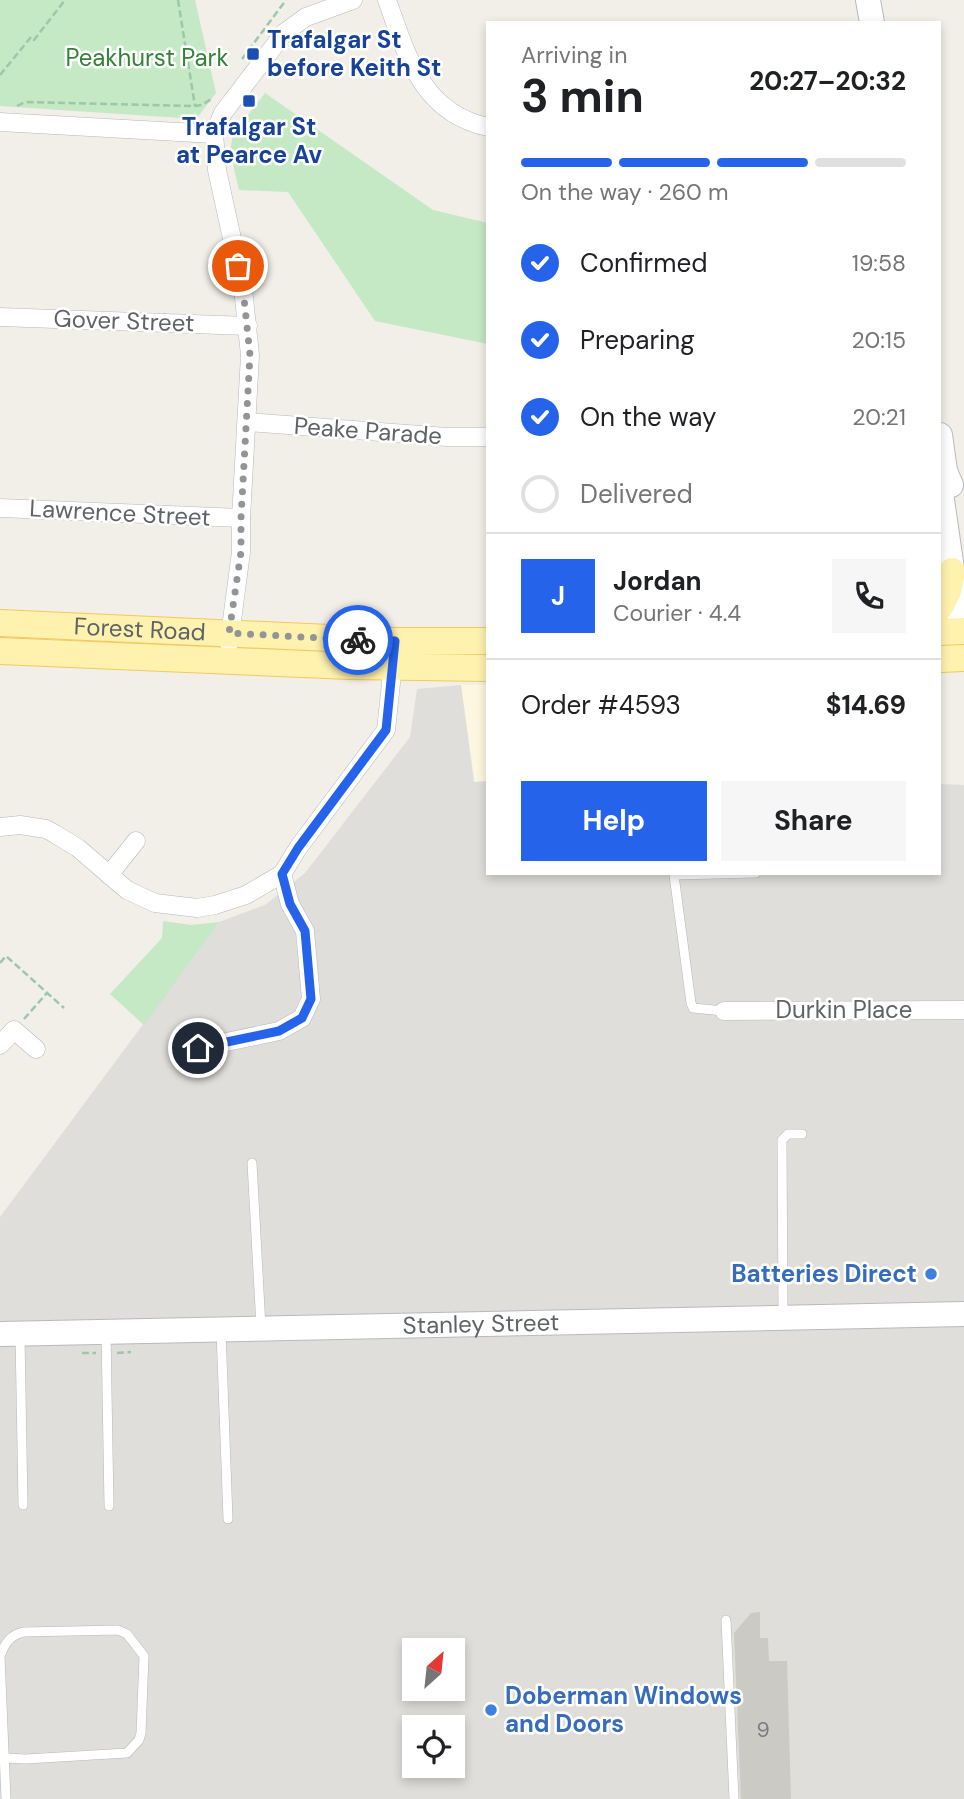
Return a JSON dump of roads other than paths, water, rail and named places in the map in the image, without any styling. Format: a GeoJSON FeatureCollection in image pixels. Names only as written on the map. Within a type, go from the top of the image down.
{"type":"FeatureCollection","features":[{"type":"Feature","properties":{"kind":"main road"},"geometry":{"type":"LineString","coordinates":[[941,605],[958,564]]}},
{"type":"Feature","properties":{"kind":"main road","name":"Forest Road"},"geometry":{"type":"LineString","coordinates":[[0,623],[395,641],[486,641]]}},
{"type":"Feature","properties":{"kind":"main road"},"geometry":{"type":"LineString","coordinates":[[941,632],[964,631]]}},
{"type":"Feature","properties":{"kind":"main road","name":"Forest Road"},"geometry":{"type":"LineString","coordinates":[[0,651],[393,668],[486,668]]}},
{"type":"Feature","properties":{"kind":"main road"},"geometry":{"type":"LineString","coordinates":[[941,659],[964,659]]}},
{"type":"Feature","properties":{"kind":"street"},"geometry":{"type":"LineString","coordinates":[[228,660],[229,633],[241,552],[250,355],[243,289],[217,170],[214,134],[223,113],[304,8],[353,0]]}},
{"type":"Feature","properties":{"kind":"street"},"geometry":{"type":"LineString","coordinates":[[387,0],[407,56],[422,85],[458,116],[486,126]]}},
{"type":"Feature","properties":{"kind":"street"},"geometry":{"type":"LineString","coordinates":[[868,0],[872,21]]}},
{"type":"Feature","properties":{"kind":"street"},"geometry":{"type":"LineString","coordinates":[[0,122],[214,134]]}},
{"type":"Feature","properties":{"kind":"street","name":"Gover Street"},"geometry":{"type":"LineString","coordinates":[[0,317],[248,326]]}},
{"type":"Feature","properties":{"kind":"street","name":"Peake Parade"},"geometry":{"type":"LineString","coordinates":[[247,422],[447,437],[486,437]]}},
{"type":"Feature","properties":{"kind":"street"},"geometry":{"type":"LineString","coordinates":[[941,442],[945,471],[941,489]]}},
{"type":"Feature","properties":{"kind":"street"},"geometry":{"type":"LineString","coordinates":[[941,497],[958,564],[960,617],[964,625]]}},
{"type":"Feature","properties":{"kind":"street","name":"Lawrence Street"},"geometry":{"type":"LineString","coordinates":[[0,508],[241,518]]}},
{"type":"Feature","properties":{"kind":"street"},"geometry":{"type":"LineString","coordinates":[[0,828],[20,825],[46,829],[78,848],[109,875],[145,900],[167,906],[197,908],[232,901],[260,888],[282,874],[298,848],[386,730],[395,641]]}},
{"type":"Feature","properties":{"kind":"street"},"geometry":{"type":"LineString","coordinates":[[109,875],[136,841]]}},
{"type":"Feature","properties":{"kind":"street"},"geometry":{"type":"LineString","coordinates":[[198,1048],[279,1031],[302,1018],[311,999],[305,931],[290,904],[282,874]]}},
{"type":"Feature","properties":{"kind":"street","name":"Durkin Place"},"geometry":{"type":"LineString","coordinates":[[724,1011],[964,1010]]}},
{"type":"Feature","properties":{"kind":"street"},"geometry":{"type":"LineString","coordinates":[[0,1045],[14,1030],[36,1049]]}},
{"type":"Feature","properties":{"kind":"street","name":"Stanley Street"},"geometry":{"type":"LineString","coordinates":[[10,1334],[964,1314]]}},
{"type":"Feature","properties":{"kind":"lane"},"geometry":{"type":"LineString","coordinates":[[674,875],[691,1003],[694,1008],[724,1011]]}},
{"type":"Feature","properties":{"kind":"lane"},"geometry":{"type":"LineString","coordinates":[[783,1318],[782,1140],[788,1134],[802,1134]]}},
{"type":"Feature","properties":{"kind":"lane"},"geometry":{"type":"LineString","coordinates":[[252,1163],[261,1329]]}},
{"type":"Feature","properties":{"kind":"lane"},"geometry":{"type":"LineString","coordinates":[[221,1329],[228,1519]]}},
{"type":"Feature","properties":{"kind":"lane"},"geometry":{"type":"LineString","coordinates":[[106,1332],[109,1506]]}},
{"type":"Feature","properties":{"kind":"lane"},"geometry":{"type":"LineString","coordinates":[[10,1334],[23,1505]]}},
{"type":"Feature","properties":{"kind":"lane"},"geometry":{"type":"LineString","coordinates":[[726,1620],[734,1799]]}},
{"type":"Feature","properties":{"kind":"lane"},"geometry":{"type":"LineString","coordinates":[[5,1758],[114,1754],[131,1750],[141,1733],[144,1656],[127,1633],[118,1630],[24,1632],[9,1638],[0,1656],[6,1799]]}},
{"type":"Feature","properties":{"kind":"place","name":"Trafalgar St before Keith St"},"geometry":{"type":"Point","coordinates":[253,54]}},
{"type":"Feature","properties":{"kind":"place","name":"Trafalgar St at Pearce Av"},"geometry":{"type":"Point","coordinates":[249,101]}},
{"type":"Feature","properties":{"kind":"place","name":"Batteries Direct"},"geometry":{"type":"Point","coordinates":[931,1274]}},
{"type":"Feature","properties":{"kind":"place","name":"Doberman Windows and Doors"},"geometry":{"type":"Point","coordinates":[491,1710]}},
{"type":"Feature","properties":{"kind":"park label","name":"Peakhurst Park"},"geometry":{"type":"Point","coordinates":[147,58]}}]}
